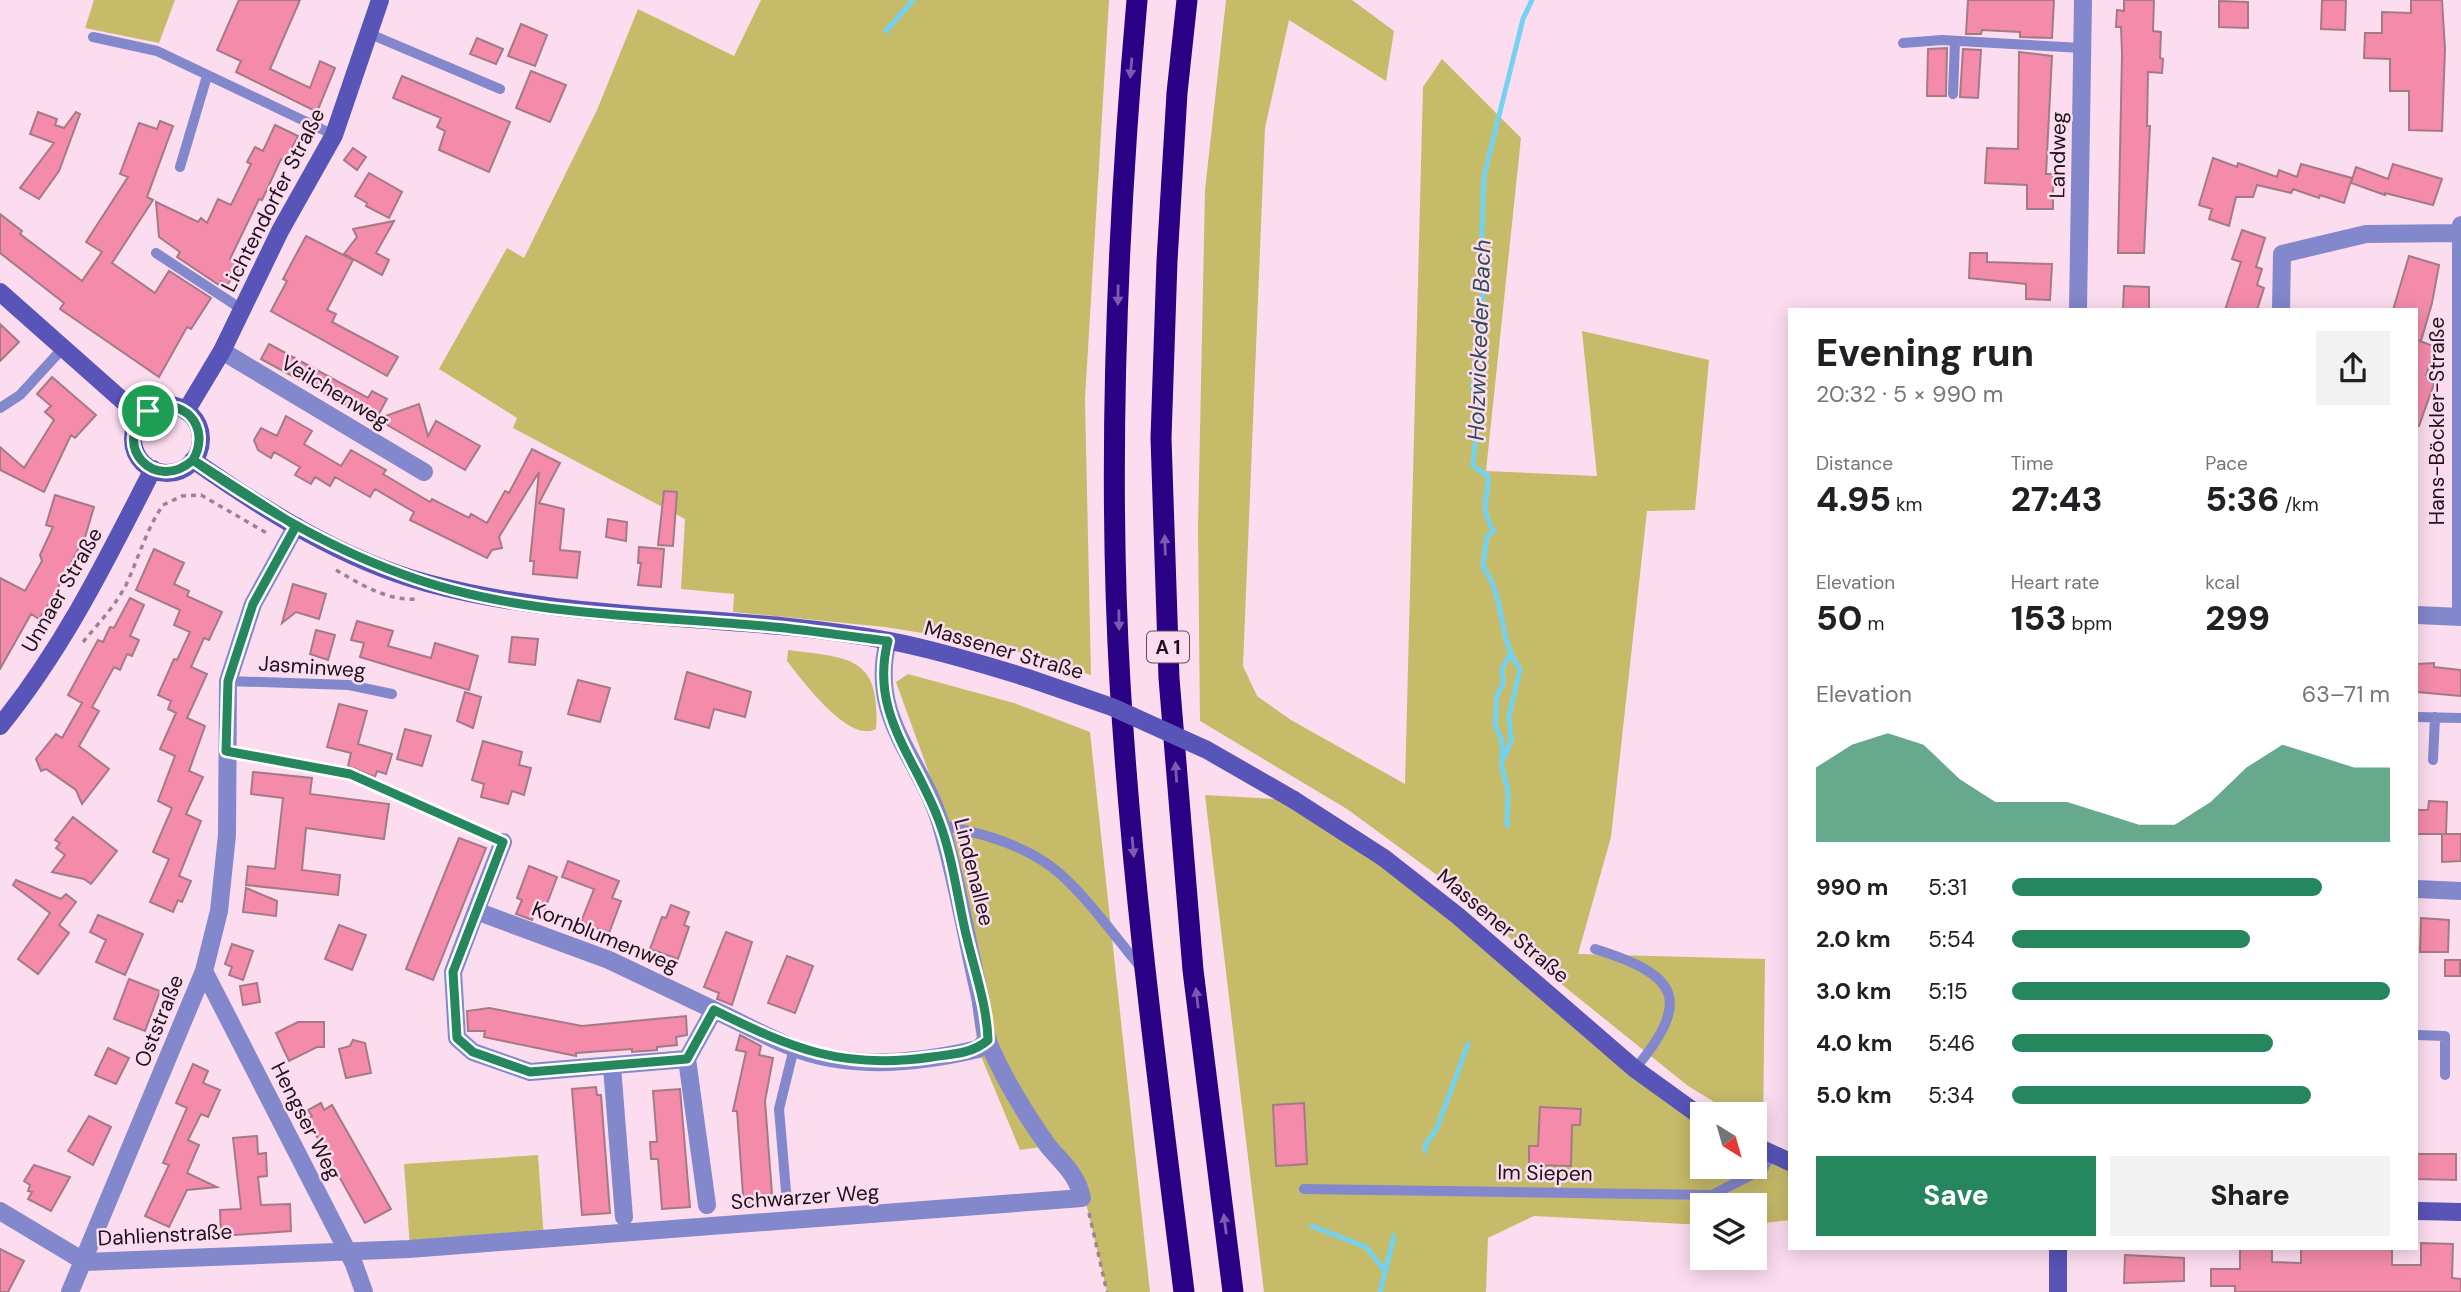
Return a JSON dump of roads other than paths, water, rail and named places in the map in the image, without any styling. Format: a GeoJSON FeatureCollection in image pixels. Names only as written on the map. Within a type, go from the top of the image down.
{"type":"FeatureCollection","features":[{"type":"Feature","properties":{"kind":"highway","name":"A 1"},"geometry":{"type":"LineString","coordinates":[[1137,0],[1118,257],[1114,440],[1120,680],[1144,970],[1184,1292]]}},
{"type":"Feature","properties":{"kind":"highway","name":"A 1"},"geometry":{"type":"LineString","coordinates":[[1187,0],[1170,210],[1161,439],[1169,678],[1193,970],[1233,1292]]}},
{"type":"Feature","properties":{"kind":"main road","name":"Lichtendorfer Straße"},"geometry":{"type":"LineString","coordinates":[[186,411],[222,351],[280,231],[334,135],[380,0]]}},
{"type":"Feature","properties":{"kind":"main road"},"geometry":{"type":"LineString","coordinates":[[0,292],[141,417]]}},
{"type":"Feature","properties":{"kind":"main road"},"geometry":{"type":"LineString","coordinates":[[166,405],[186,411],[199,428],[199,450],[193,460],[176,471],[153,469],[139,459],[135,450],[134,430],[141,417],[156,407],[166,405]]}},
{"type":"Feature","properties":{"kind":"main road","name":"Massener Straße"},"geometry":{"type":"LineString","coordinates":[[193,460],[296,526],[402,575],[503,600],[612,615],[755,625],[888,641],[973,661],[1112,707],[1207,750],[1294,800],[1384,858],[1458,916],[1635,1069],[1690,1109]]}},
{"type":"Feature","properties":{"kind":"main road","name":"Unnaer Straße"},"geometry":{"type":"LineString","coordinates":[[0,726],[57,650],[90,595],[153,469]]}},
{"type":"Feature","properties":{"kind":"main road"},"geometry":{"type":"LineString","coordinates":[[1768,1153],[1788,1161]]}},
{"type":"Feature","properties":{"kind":"main road"},"geometry":{"type":"LineString","coordinates":[[2418,1211],[2461,1212]]}},
{"type":"Feature","properties":{"kind":"main road"},"geometry":{"type":"LineString","coordinates":[[2057,1250],[2058,1292]]}},
{"type":"Feature","properties":{"kind":"street","name":"Landweg"},"geometry":{"type":"LineString","coordinates":[[2078,308],[2083,0]]}},
{"type":"Feature","properties":{"kind":"street","name":"Hans-Böckler-Straße"},"geometry":{"type":"LineString","coordinates":[[2461,225],[2461,616]]}},
{"type":"Feature","properties":{"kind":"street"},"geometry":{"type":"LineString","coordinates":[[2281,308],[2282,254],[2366,234],[2460,233]]}},
{"type":"Feature","properties":{"kind":"street","name":"Veilchenweg"},"geometry":{"type":"LineString","coordinates":[[222,351],[424,472]]}},
{"type":"Feature","properties":{"kind":"street","name":"Oststraße"},"geometry":{"type":"LineString","coordinates":[[70,1292],[85,1262],[204,971],[219,911],[227,835],[228,681],[253,604],[296,526]]}},
{"type":"Feature","properties":{"kind":"street"},"geometry":{"type":"LineString","coordinates":[[2418,615],[2461,616]]}},
{"type":"Feature","properties":{"kind":"street","name":"Lindenallee"},"geometry":{"type":"LineString","coordinates":[[888,641],[884,657],[885,700],[895,733],[926,788],[941,825],[988,1040]]}},
{"type":"Feature","properties":{"kind":"street"},"geometry":{"type":"LineString","coordinates":[[503,842],[453,972],[457,1038],[473,1052],[530,1072],[687,1059]]}},
{"type":"Feature","properties":{"kind":"street"},"geometry":{"type":"LineString","coordinates":[[2418,889],[2461,891]]}},
{"type":"Feature","properties":{"kind":"street","name":"Kornblumenweg"},"geometry":{"type":"LineString","coordinates":[[476,911],[609,960],[794,1048],[849,1061],[898,1062],[978,1049],[988,1040]]}},
{"type":"Feature","properties":{"kind":"street","name":"Hengser Weg"},"geometry":{"type":"LineString","coordinates":[[204,971],[346,1250],[364,1292]]}},
{"type":"Feature","properties":{"kind":"street"},"geometry":{"type":"LineString","coordinates":[[707,1205],[687,1059],[714,1010]]}},
{"type":"Feature","properties":{"kind":"street","name":"Schwarzer Weg"},"geometry":{"type":"LineString","coordinates":[[346,1250],[409,1249],[1082,1198],[1079,1180],[1048,1146],[1003,1074],[988,1040]]}},
{"type":"Feature","properties":{"kind":"street"},"geometry":{"type":"LineString","coordinates":[[612,1067],[624,1217]]}},
{"type":"Feature","properties":{"kind":"street","name":"Dahlienstraße"},"geometry":{"type":"LineString","coordinates":[[0,1211],[85,1262],[346,1250]]}},
{"type":"Feature","properties":{"kind":"lane"},"geometry":{"type":"LineString","coordinates":[[370,34],[499,89]]}},
{"type":"Feature","properties":{"kind":"lane"},"geometry":{"type":"LineString","coordinates":[[93,37],[157,51],[334,135]]}},
{"type":"Feature","properties":{"kind":"lane"},"geometry":{"type":"LineString","coordinates":[[1903,43],[1955,42],[2082,48]]}},
{"type":"Feature","properties":{"kind":"lane"},"geometry":{"type":"LineString","coordinates":[[1953,94],[1955,42]]}},
{"type":"Feature","properties":{"kind":"lane"},"geometry":{"type":"LineString","coordinates":[[180,167],[207,76]]}},
{"type":"Feature","properties":{"kind":"lane"},"geometry":{"type":"LineString","coordinates":[[156,253],[243,310]]}},
{"type":"Feature","properties":{"kind":"lane"},"geometry":{"type":"LineString","coordinates":[[0,408],[20,395],[63,348]]}},
{"type":"Feature","properties":{"kind":"lane","name":"Jasminweg"},"geometry":{"type":"LineString","coordinates":[[228,681],[349,685],[392,694]]}},
{"type":"Feature","properties":{"kind":"lane"},"geometry":{"type":"LineString","coordinates":[[2418,717],[2461,718]]}},
{"type":"Feature","properties":{"kind":"lane"},"geometry":{"type":"LineString","coordinates":[[2433,760],[2435,717]]}},
{"type":"Feature","properties":{"kind":"lane"},"geometry":{"type":"LineString","coordinates":[[226,751],[350,774],[410,802]]}},
{"type":"Feature","properties":{"kind":"lane"},"geometry":{"type":"LineString","coordinates":[[941,825],[980,833],[1044,861],[1068,883],[1144,970]]}},
{"type":"Feature","properties":{"kind":"lane"},"geometry":{"type":"LineString","coordinates":[[1595,949],[1651,971],[1664,988],[1670,1003],[1665,1028],[1635,1069]]}},
{"type":"Feature","properties":{"kind":"lane"},"geometry":{"type":"LineString","coordinates":[[2418,1035],[2445,1037],[2445,1075]]}},
{"type":"Feature","properties":{"kind":"lane"},"geometry":{"type":"LineString","coordinates":[[787,1203],[779,1109],[794,1048]]}},
{"type":"Feature","properties":{"kind":"lane","name":"Im Siepen"},"geometry":{"type":"LineString","coordinates":[[1304,1189],[1712,1195],[1741,1180]]}},
{"type":"Feature","properties":{"kind":"waterway"},"geometry":{"type":"LineString","coordinates":[[886,31],[913,0]]}},
{"type":"Feature","properties":{"kind":"waterway","name":"Holzwickeder Bach"},"geometry":{"type":"LineString","coordinates":[[1507,826],[1508,790],[1501,764],[1511,741],[1509,715],[1520,669],[1508,645],[1495,591],[1483,567],[1487,536],[1494,531],[1485,509],[1488,476],[1473,466],[1478,412],[1473,387],[1484,280],[1481,258],[1484,176],[1523,19],[1532,0]]}},
{"type":"Feature","properties":{"kind":"waterway"},"geometry":{"type":"LineString","coordinates":[[1502,760],[1502,740],[1495,726],[1497,695],[1503,684],[1502,668],[1510,655]]}},
{"type":"Feature","properties":{"kind":"waterway","name":"Holzwickeder Bach"},"geometry":{"type":"LineString","coordinates":[[1425,1151],[1426,1144],[1437,1128],[1468,1044]]}},
{"type":"Feature","properties":{"kind":"waterway"},"geometry":{"type":"LineString","coordinates":[[1312,1226],[1366,1247],[1385,1271]]}},
{"type":"Feature","properties":{"kind":"waterway","name":"Holzwickeder Bach"},"geometry":{"type":"LineString","coordinates":[[1380,1292],[1394,1236]]}}]}
